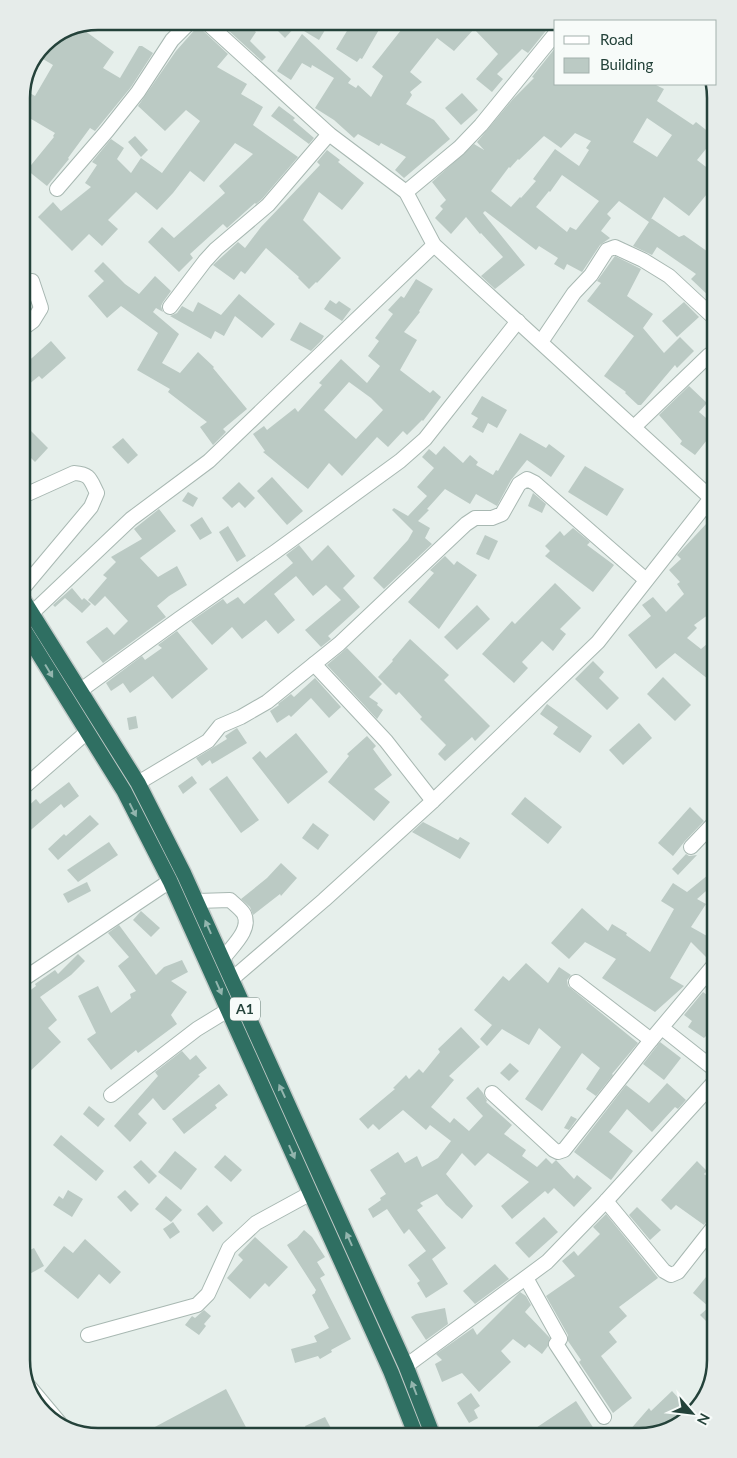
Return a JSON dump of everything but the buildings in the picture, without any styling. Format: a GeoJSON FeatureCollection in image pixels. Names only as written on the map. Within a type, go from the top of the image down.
{"type":"FeatureCollection","features":[{"type":"Feature","properties":{"kind":"highway","name":"A1"},"geometry":{"type":"LineString","coordinates":[[30,610],[138,782],[197,901],[406,1366],[430,1428]]}},
{"type":"Feature","properties":{"kind":"highway","name":"A1"},"geometry":{"type":"LineString","coordinates":[[30,640],[124,791],[170,881],[391,1372],[413,1428]]}},
{"type":"Feature","properties":{"kind":"street"},"geometry":{"type":"LineString","coordinates":[[57,189],[138,92],[172,40],[182,30]]}},
{"type":"Feature","properties":{"kind":"street"},"geometry":{"type":"LineString","coordinates":[[216,30],[329,134],[406,192],[434,245],[707,493]]}},
{"type":"Feature","properties":{"kind":"street"},"geometry":{"type":"LineString","coordinates":[[406,192],[459,148],[481,125],[554,35]]}},
{"type":"Feature","properties":{"kind":"street"},"geometry":{"type":"LineString","coordinates":[[170,307],[216,248],[268,205],[329,134]]}},
{"type":"Feature","properties":{"kind":"street"},"geometry":{"type":"LineString","coordinates":[[30,605],[131,519],[209,461],[434,245]]}},
{"type":"Feature","properties":{"kind":"street"},"geometry":{"type":"LineString","coordinates":[[541,342],[574,293],[591,275],[609,248],[615,247],[643,260],[669,276],[707,311]]}},
{"type":"Feature","properties":{"kind":"street"},"geometry":{"type":"LineString","coordinates":[[30,323],[42,308],[32,281]]}},
{"type":"Feature","properties":{"kind":"street"},"geometry":{"type":"LineString","coordinates":[[81,690],[400,461],[425,439],[518,321]]}},
{"type":"Feature","properties":{"kind":"street"},"geometry":{"type":"LineString","coordinates":[[634,427],[707,355]]}},
{"type":"Feature","properties":{"kind":"street"},"geometry":{"type":"LineString","coordinates":[[30,493],[74,473],[82,473],[90,477],[97,492],[91,507],[30,580]]}},
{"type":"Feature","properties":{"kind":"street"},"geometry":{"type":"LineString","coordinates":[[138,782],[208,741],[220,726],[266,702],[339,644],[466,524],[475,518],[492,518],[502,514],[520,484],[527,479],[535,483],[646,580]]}},
{"type":"Feature","properties":{"kind":"street"},"geometry":{"type":"LineString","coordinates":[[232,979],[324,900],[433,801],[598,642],[707,504]]}},
{"type":"Feature","properties":{"kind":"street"},"geometry":{"type":"LineString","coordinates":[[314,664],[386,741],[433,801]]}},
{"type":"Feature","properties":{"kind":"street"},"geometry":{"type":"LineString","coordinates":[[30,782],[87,732]]}},
{"type":"Feature","properties":{"kind":"street"},"geometry":{"type":"LineString","coordinates":[[691,847],[707,830]]}},
{"type":"Feature","properties":{"kind":"street"},"geometry":{"type":"LineString","coordinates":[[30,975],[170,881]]}},
{"type":"Feature","properties":{"kind":"street"},"geometry":{"type":"LineString","coordinates":[[197,901],[230,900],[244,914],[244,932],[222,959]]}},
{"type":"Feature","properties":{"kind":"street"},"geometry":{"type":"LineString","coordinates":[[492,1093],[554,1150],[558,1152],[564,1150],[651,1040],[707,973]]}},
{"type":"Feature","properties":{"kind":"street"},"geometry":{"type":"LineString","coordinates":[[576,982],[651,1040]]}},
{"type":"Feature","properties":{"kind":"street"},"geometry":{"type":"LineString","coordinates":[[111,1095],[197,1030],[228,1010]]}},
{"type":"Feature","properties":{"kind":"street"},"geometry":{"type":"LineString","coordinates":[[662,1028],[707,1063]]}},
{"type":"Feature","properties":{"kind":"street"},"geometry":{"type":"LineString","coordinates":[[406,1366],[547,1262],[606,1201],[707,1089]]}},
{"type":"Feature","properties":{"kind":"street"},"geometry":{"type":"LineString","coordinates":[[88,1335],[197,1305],[208,1294],[229,1248],[256,1224],[311,1194]]}},
{"type":"Feature","properties":{"kind":"street"},"geometry":{"type":"LineString","coordinates":[[606,1201],[664,1271],[671,1275],[678,1272],[707,1235]]}},
{"type":"Feature","properties":{"kind":"street"},"geometry":{"type":"LineString","coordinates":[[526,1278],[560,1339],[556,1344],[604,1417]]}}]}
